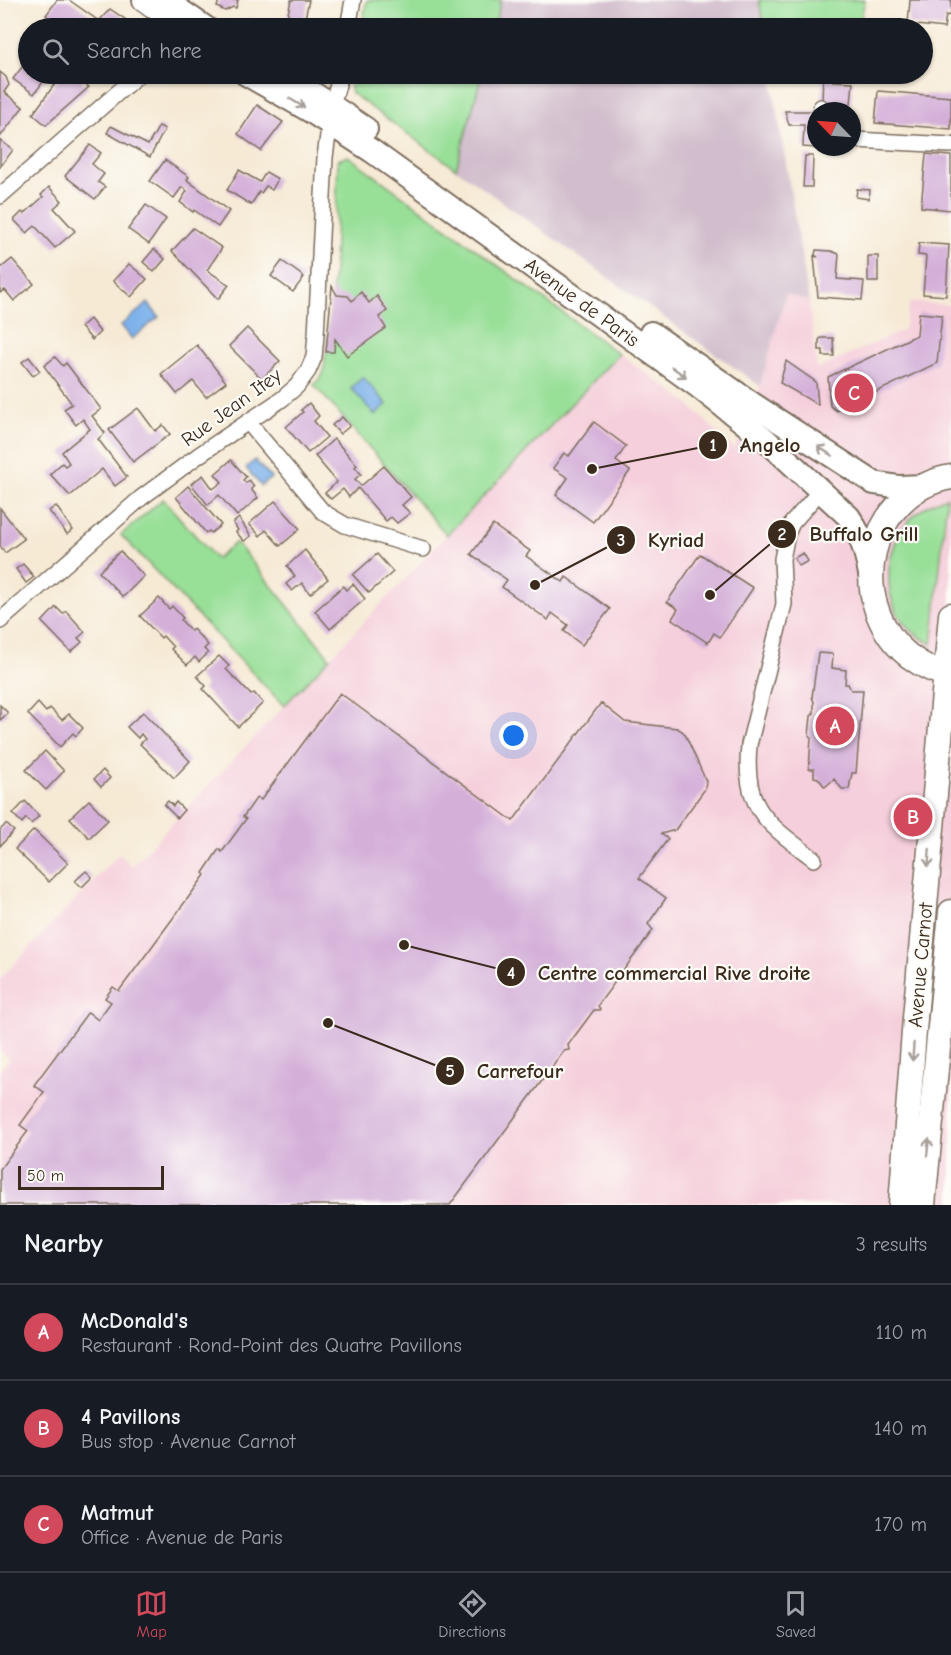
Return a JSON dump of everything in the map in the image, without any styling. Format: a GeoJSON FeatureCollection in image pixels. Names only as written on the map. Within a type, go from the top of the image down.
{"type":"FeatureCollection","features":[{"type":"Feature","properties":{"kind":"main road"},"geometry":{"type":"LineString","coordinates":[[144,0],[177,18]]}},
{"type":"Feature","properties":{"kind":"main road"},"geometry":{"type":"LineString","coordinates":[[165,0],[184,18]]}},
{"type":"Feature","properties":{"kind":"main road","name":"Avenue de Paris"},"geometry":{"type":"LineString","coordinates":[[267,84],[331,114],[737,393],[872,482],[899,487],[923,486]]}},
{"type":"Feature","properties":{"kind":"main road","name":"Avenue de Paris"},"geometry":{"type":"LineString","coordinates":[[296,84],[308,90],[331,114],[487,233],[699,387],[766,440],[849,517],[859,531],[866,549],[870,574]]}},
{"type":"Feature","properties":{"kind":"main road"},"geometry":{"type":"LineString","coordinates":[[948,674],[915,660],[891,637],[875,608],[870,574],[874,548],[885,523],[901,502],[923,486],[951,477]]}},
{"type":"Feature","properties":{"kind":"main road","name":"Avenue Carnot"},"geometry":{"type":"LineString","coordinates":[[901,1205],[917,994],[948,674],[951,615]]}},
{"type":"Feature","properties":{"kind":"main road","name":"Avenue Carnot"},"geometry":{"type":"LineString","coordinates":[[923,1205],[951,912]]}},
{"type":"Feature","properties":{"kind":"street"},"geometry":{"type":"LineString","coordinates":[[350,18],[353,0]]}},
{"type":"Feature","properties":{"kind":"street"},"geometry":{"type":"LineString","coordinates":[[0,196],[128,84]]}},
{"type":"Feature","properties":{"kind":"street","name":"Rue Jean Itey"},"geometry":{"type":"LineString","coordinates":[[0,621],[141,498],[297,386],[308,371],[314,357],[325,157],[331,114],[338,84]]}},
{"type":"Feature","properties":{"kind":"street"},"geometry":{"type":"LineString","coordinates":[[861,140],[951,146]]}},
{"type":"Feature","properties":{"kind":"street"},"geometry":{"type":"LineString","coordinates":[[248,422],[323,512],[345,525],[423,549]]}},
{"type":"Feature","properties":{"kind":"street"},"geometry":{"type":"LineString","coordinates":[[814,859],[780,833],[762,814],[751,792],[747,766],[749,745],[784,604],[783,547],[792,523],[821,490]]}},
{"type":"Feature","properties":{"kind":"shaded area"},"geometry":{"type":"Polygon","coordinates":[[[501,0],[759,0],[762,18],[496,18],[501,0]]]}},
{"type":"Feature","properties":{"kind":"shaded area"},"geometry":{"type":"Polygon","coordinates":[[[479,84],[773,84],[809,301],[786,294],[760,386],[456,169],[479,84]]]}},
{"type":"Feature","properties":{"kind":"shaded area"},"geometry":{"type":"Polygon","coordinates":[[[786,294],[809,301],[817,369],[904,330],[910,302],[951,305],[951,1205],[0,1205],[0,1070],[10,1059],[0,1052],[0,979],[119,854],[132,866],[619,354],[683,399],[734,449],[760,386],[786,294]]]}},
{"type":"Feature","properties":{"kind":"green space"},"geometry":{"type":"Polygon","coordinates":[[[367,0],[501,0],[496,18],[363,18],[367,0]]]}},
{"type":"Feature","properties":{"kind":"green space"},"geometry":{"type":"Polygon","coordinates":[[[759,0],[865,0],[861,18],[762,18],[759,0]]]}},
{"type":"Feature","properties":{"kind":"green space"},"geometry":{"type":"Polygon","coordinates":[[[351,84],[479,84],[456,169],[350,92],[351,84]]]}},
{"type":"Feature","properties":{"kind":"green space"},"geometry":{"type":"Polygon","coordinates":[[[348,156],[619,354],[447,535],[314,385],[323,375],[329,329],[334,269],[338,160],[348,156]]]}},
{"type":"Feature","properties":{"kind":"green space"},"geometry":{"type":"Polygon","coordinates":[[[947,497],[932,645],[909,629],[896,610],[891,598],[889,571],[895,545],[908,522],[926,506],[947,497]]]}},
{"type":"Feature","properties":{"kind":"green space"},"geometry":{"type":"Polygon","coordinates":[[[163,499],[216,559],[236,542],[330,658],[284,706],[121,535],[163,499]]]}},
{"type":"Feature","properties":{"kind":"water"},"geometry":{"type":"Polygon","coordinates":[[[148,303],[159,317],[132,339],[121,325],[148,303]]]}},
{"type":"Feature","properties":{"kind":"water"},"geometry":{"type":"Polygon","coordinates":[[[363,377],[387,404],[375,415],[351,388],[363,377]]]}},
{"type":"Feature","properties":{"kind":"water"},"geometry":{"type":"Polygon","coordinates":[[[255,460],[271,478],[261,486],[246,468],[255,460]]]}},
{"type":"Feature","properties":{"kind":"building"},"geometry":{"type":"Polygon","coordinates":[[[57,0],[69,0],[95,18],[50,18],[46,15],[57,0]]]}},
{"type":"Feature","properties":{"kind":"building"},"geometry":{"type":"Polygon","coordinates":[[[219,0],[238,0],[236,8],[225,11],[217,7],[219,0]]]}},
{"type":"Feature","properties":{"kind":"building"},"geometry":{"type":"Polygon","coordinates":[[[291,0],[309,0],[305,18],[287,18],[291,0]]]}},
{"type":"Feature","properties":{"kind":"building"},"geometry":{"type":"Polygon","coordinates":[[[910,0],[951,0],[951,16],[946,15],[944,28],[933,27],[933,18],[908,18],[910,0]]]}},
{"type":"Feature","properties":{"kind":"building"},"geometry":{"type":"Polygon","coordinates":[[[110,9],[123,18],[102,18],[110,9]]]}},
{"type":"Feature","properties":{"kind":"building"},"geometry":{"type":"Polygon","coordinates":[[[0,72],[6,77],[9,85],[4,92],[23,107],[0,137],[0,72]]]}},
{"type":"Feature","properties":{"kind":"building"},"geometry":{"type":"Polygon","coordinates":[[[18,72],[18,83],[13,79],[18,72]]]}},
{"type":"Feature","properties":{"kind":"building"},"geometry":{"type":"Polygon","coordinates":[[[20,84],[42,84],[34,94],[20,84]]]}},
{"type":"Feature","properties":{"kind":"building"},"geometry":{"type":"Polygon","coordinates":[[[55,84],[84,84],[89,87],[46,125],[33,114],[55,84]]]}},
{"type":"Feature","properties":{"kind":"building"},"geometry":{"type":"Polygon","coordinates":[[[823,84],[853,84],[851,102],[822,102],[823,84]]]}},
{"type":"Feature","properties":{"kind":"building"},"geometry":{"type":"Polygon","coordinates":[[[878,91],[951,97],[951,129],[875,123],[878,91]]]}},
{"type":"Feature","properties":{"kind":"building"},"geometry":{"type":"Polygon","coordinates":[[[257,105],[283,122],[261,151],[238,134],[257,105]]]}},
{"type":"Feature","properties":{"kind":"building"},"geometry":{"type":"Polygon","coordinates":[[[785,111],[807,111],[807,147],[803,147],[804,125],[789,125],[785,111]]]}},
{"type":"Feature","properties":{"kind":"building"},"geometry":{"type":"Polygon","coordinates":[[[111,126],[148,145],[159,126],[165,129],[150,157],[107,133],[111,126]]]}},
{"type":"Feature","properties":{"kind":"building"},"geometry":{"type":"Polygon","coordinates":[[[0,140],[13,150],[0,167],[0,140]]]}},
{"type":"Feature","properties":{"kind":"building"},"geometry":{"type":"Polygon","coordinates":[[[90,145],[101,153],[92,164],[104,174],[98,182],[105,187],[95,199],[65,176],[90,145]]]}},
{"type":"Feature","properties":{"kind":"building"},"geometry":{"type":"Polygon","coordinates":[[[926,154],[951,156],[951,210],[921,207],[926,154]]]}},
{"type":"Feature","properties":{"kind":"building"},"geometry":{"type":"Polygon","coordinates":[[[805,156],[813,156],[812,187],[803,187],[805,156]]]}},
{"type":"Feature","properties":{"kind":"building"},"geometry":{"type":"Polygon","coordinates":[[[165,160],[189,177],[187,180],[229,211],[218,227],[180,202],[187,191],[182,187],[174,198],[150,181],[165,160]]]}},
{"type":"Feature","properties":{"kind":"building"},"geometry":{"type":"Polygon","coordinates":[[[239,170],[260,182],[266,172],[278,179],[272,190],[266,186],[261,193],[259,192],[251,205],[227,190],[239,170]]]}},
{"type":"Feature","properties":{"kind":"building"},"geometry":{"type":"Polygon","coordinates":[[[49,187],[62,201],[54,208],[75,231],[55,248],[35,226],[27,233],[14,220],[43,197],[41,195],[49,187]]]}},
{"type":"Feature","properties":{"kind":"building"},"geometry":{"type":"Polygon","coordinates":[[[857,189],[870,190],[869,199],[856,197],[857,189]]]}},
{"type":"Feature","properties":{"kind":"building"},"geometry":{"type":"Polygon","coordinates":[[[146,205],[166,219],[149,244],[128,229],[146,205]]]}},
{"type":"Feature","properties":{"kind":"building"},"geometry":{"type":"Polygon","coordinates":[[[193,228],[222,248],[207,270],[229,285],[218,299],[172,251],[193,228]]]}},
{"type":"Feature","properties":{"kind":"building"},"geometry":{"type":"Polygon","coordinates":[[[919,243],[949,245],[946,296],[923,294],[926,256],[918,255],[919,243]]]}},
{"type":"Feature","properties":{"kind":"building"},"geometry":{"type":"Polygon","coordinates":[[[154,249],[165,259],[154,272],[143,262],[154,249]]]}},
{"type":"Feature","properties":{"kind":"building"},"geometry":{"type":"Polygon","coordinates":[[[816,250],[839,254],[837,279],[864,281],[862,300],[818,297],[814,256],[818,257],[815,255],[816,250]]]}},
{"type":"Feature","properties":{"kind":"building"},"geometry":{"type":"Polygon","coordinates":[[[868,256],[878,256],[878,282],[868,282],[868,256]]]}},
{"type":"Feature","properties":{"kind":"building"},"geometry":{"type":"Polygon","coordinates":[[[12,259],[34,284],[14,301],[5,290],[0,293],[0,266],[2,267],[12,259]]]}},
{"type":"Feature","properties":{"kind":"building"},"geometry":{"type":"Polygon","coordinates":[[[282,261],[304,277],[293,292],[271,276],[282,261]]]}},
{"type":"Feature","properties":{"kind":"building"},"geometry":{"type":"Polygon","coordinates":[[[129,264],[147,279],[131,297],[113,281],[129,264]]]}},
{"type":"Feature","properties":{"kind":"building"},"geometry":{"type":"Polygon","coordinates":[[[332,286],[337,295],[348,296],[352,301],[361,292],[369,303],[377,296],[387,311],[379,317],[386,328],[347,356],[335,339],[334,352],[326,352],[332,286]]]}},
{"type":"Feature","properties":{"kind":"building"},"geometry":{"type":"Polygon","coordinates":[[[919,313],[942,315],[937,363],[837,411],[830,406],[828,377],[917,335],[919,313]]]}},
{"type":"Feature","properties":{"kind":"building"},"geometry":{"type":"Polygon","coordinates":[[[90,319],[100,332],[92,340],[81,327],[90,319]]]}},
{"type":"Feature","properties":{"kind":"building"},"geometry":{"type":"Polygon","coordinates":[[[247,328],[280,361],[262,379],[229,346],[247,328]]]}},
{"type":"Feature","properties":{"kind":"building"},"geometry":{"type":"Polygon","coordinates":[[[821,338],[833,338],[834,356],[823,356],[823,350],[819,350],[821,338]]]}},
{"type":"Feature","properties":{"kind":"building"},"geometry":{"type":"Polygon","coordinates":[[[197,345],[226,382],[206,397],[193,381],[177,394],[161,374],[197,345]]]}},
{"type":"Feature","properties":{"kind":"building"},"geometry":{"type":"Polygon","coordinates":[[[29,357],[40,371],[33,376],[22,362],[29,357]]]}},
{"type":"Feature","properties":{"kind":"building"},"geometry":{"type":"Polygon","coordinates":[[[55,357],[63,366],[66,363],[101,409],[92,416],[105,433],[98,439],[127,477],[115,486],[102,469],[70,496],[50,474],[62,463],[65,466],[69,463],[62,452],[90,429],[83,419],[76,425],[64,409],[72,404],[44,366],[55,357]]]}},
{"type":"Feature","properties":{"kind":"building"},"geometry":{"type":"Polygon","coordinates":[[[786,361],[816,382],[818,405],[780,383],[786,361]]]}},
{"type":"Feature","properties":{"kind":"building"},"geometry":{"type":"Polygon","coordinates":[[[309,403],[319,416],[314,421],[327,437],[308,453],[286,427],[303,412],[301,410],[309,403]]]}},
{"type":"Feature","properties":{"kind":"building"},"geometry":{"type":"Polygon","coordinates":[[[138,408],[155,431],[163,425],[170,434],[133,462],[109,430],[138,408]]]}},
{"type":"Feature","properties":{"kind":"building"},"geometry":{"type":"Polygon","coordinates":[[[342,417],[350,426],[340,434],[332,425],[342,417]]]}},
{"type":"Feature","properties":{"kind":"building"},"geometry":{"type":"Polygon","coordinates":[[[594,422],[626,446],[616,461],[630,471],[593,522],[556,495],[568,478],[553,468],[564,453],[569,456],[594,422]]]}},
{"type":"Feature","properties":{"kind":"building"},"geometry":{"type":"Polygon","coordinates":[[[334,439],[357,465],[355,467],[361,474],[355,479],[361,486],[384,466],[411,497],[402,505],[410,513],[397,523],[391,517],[386,521],[358,488],[349,497],[343,489],[331,499],[325,493],[337,482],[315,456],[334,439]]]}},
{"type":"Feature","properties":{"kind":"building"},"geometry":{"type":"Polygon","coordinates":[[[231,460],[246,477],[243,480],[246,483],[249,480],[254,486],[251,489],[258,498],[237,516],[219,495],[208,505],[191,484],[203,475],[213,489],[222,482],[215,474],[231,460]]]}},
{"type":"Feature","properties":{"kind":"building"},"geometry":{"type":"Polygon","coordinates":[[[188,486],[221,525],[211,533],[209,531],[206,533],[176,497],[188,486]]]}},
{"type":"Feature","properties":{"kind":"building"},"geometry":{"type":"Polygon","coordinates":[[[275,501],[300,529],[280,546],[266,530],[260,536],[249,524],[275,501]]]}},
{"type":"Feature","properties":{"kind":"building"},"geometry":{"type":"Polygon","coordinates":[[[56,506],[73,530],[67,534],[49,511],[56,506]]]}},
{"type":"Feature","properties":{"kind":"building"},"geometry":{"type":"Polygon","coordinates":[[[0,508],[24,539],[5,553],[0,546],[0,508]]]}},
{"type":"Feature","properties":{"kind":"building"},"geometry":{"type":"Polygon","coordinates":[[[239,518],[251,536],[244,541],[236,532],[238,530],[233,523],[239,518]]]}},
{"type":"Feature","properties":{"kind":"building"},"geometry":{"type":"Polygon","coordinates":[[[493,525],[530,551],[526,556],[563,582],[566,577],[610,609],[582,645],[564,631],[568,625],[552,613],[548,620],[502,587],[507,580],[471,554],[493,525]]]}},
{"type":"Feature","properties":{"kind":"building"},"geometry":{"type":"Polygon","coordinates":[[[305,550],[328,579],[310,594],[302,583],[292,591],[286,584],[295,576],[287,566],[305,550]]]}},
{"type":"Feature","properties":{"kind":"building"},"geometry":{"type":"Polygon","coordinates":[[[120,551],[144,576],[123,597],[99,572],[120,551]]]}},
{"type":"Feature","properties":{"kind":"building"},"geometry":{"type":"Polygon","coordinates":[[[803,553],[808,561],[799,566],[794,558],[803,553]]]}},
{"type":"Feature","properties":{"kind":"building"},"geometry":{"type":"Polygon","coordinates":[[[377,554],[393,572],[369,593],[353,575],[377,554]]]}},
{"type":"Feature","properties":{"kind":"building"},"geometry":{"type":"Polygon","coordinates":[[[700,554],[753,588],[720,637],[714,633],[708,643],[672,619],[678,609],[667,602],[700,554]]]}},
{"type":"Feature","properties":{"kind":"building"},"geometry":{"type":"Polygon","coordinates":[[[23,564],[34,577],[26,583],[16,569],[23,564]]]}},
{"type":"Feature","properties":{"kind":"building"},"geometry":{"type":"Polygon","coordinates":[[[353,584],[365,599],[330,629],[315,611],[343,586],[346,590],[353,584]]]}},
{"type":"Feature","properties":{"kind":"building"},"geometry":{"type":"Polygon","coordinates":[[[159,598],[169,609],[172,606],[191,631],[193,629],[208,645],[204,649],[208,653],[199,662],[195,657],[187,665],[171,649],[173,647],[163,636],[161,638],[140,616],[159,598]]]}},
{"type":"Feature","properties":{"kind":"building"},"geometry":{"type":"Polygon","coordinates":[[[56,607],[63,614],[66,611],[85,632],[78,638],[82,642],[71,652],[42,622],[56,607]]]}},
{"type":"Feature","properties":{"kind":"building"},"geometry":{"type":"Polygon","coordinates":[[[818,653],[833,654],[832,668],[846,670],[845,684],[848,684],[851,690],[863,690],[856,773],[852,773],[849,789],[842,789],[834,779],[825,787],[818,778],[814,777],[814,769],[809,769],[811,738],[809,735],[811,716],[814,713],[812,697],[818,653]]]}},
{"type":"Feature","properties":{"kind":"building"},"geometry":{"type":"Polygon","coordinates":[[[219,656],[229,666],[226,669],[251,695],[254,693],[263,703],[238,727],[203,689],[206,686],[197,676],[219,656]]]}},
{"type":"Feature","properties":{"kind":"building"},"geometry":{"type":"Polygon","coordinates":[[[340,693],[513,821],[601,703],[625,722],[677,728],[685,734],[706,781],[705,789],[675,830],[661,834],[668,839],[639,878],[666,898],[648,924],[653,930],[598,1005],[600,1010],[594,1010],[568,1045],[569,1050],[564,1051],[450,1205],[0,1205],[0,1169],[28,1131],[20,1125],[44,1092],[34,1085],[88,1012],[98,1020],[111,1002],[105,998],[113,987],[119,991],[205,875],[203,873],[219,849],[222,852],[246,819],[243,817],[257,797],[261,800],[340,693]]]}},
{"type":"Feature","properties":{"kind":"building"},"geometry":{"type":"Polygon","coordinates":[[[38,703],[46,712],[50,708],[62,720],[69,714],[83,728],[76,736],[73,733],[60,747],[28,714],[38,703]]]}},
{"type":"Feature","properties":{"kind":"building"},"geometry":{"type":"Polygon","coordinates":[[[0,705],[8,713],[0,720],[0,705]]]}},
{"type":"Feature","properties":{"kind":"building"},"geometry":{"type":"Polygon","coordinates":[[[143,712],[190,761],[174,778],[140,744],[145,739],[141,734],[138,738],[127,727],[143,712]]]}},
{"type":"Feature","properties":{"kind":"building"},"geometry":{"type":"Polygon","coordinates":[[[45,751],[64,771],[46,790],[26,770],[45,751]]]}},
{"type":"Feature","properties":{"kind":"building"},"geometry":{"type":"Polygon","coordinates":[[[103,770],[110,778],[101,787],[94,779],[103,770]]]}},
{"type":"Feature","properties":{"kind":"building"},"geometry":{"type":"Polygon","coordinates":[[[89,800],[108,820],[89,838],[70,818],[89,800]]]}},
{"type":"Feature","properties":{"kind":"building"},"geometry":{"type":"Polygon","coordinates":[[[25,801],[39,816],[31,824],[26,818],[22,823],[13,814],[25,801]]]}},
{"type":"Feature","properties":{"kind":"building"},"geometry":{"type":"Polygon","coordinates":[[[168,801],[173,806],[176,802],[184,810],[177,818],[164,805],[168,801]]]}},
{"type":"Feature","properties":{"kind":"building"},"geometry":{"type":"Polygon","coordinates":[[[6,824],[14,831],[0,846],[0,830],[6,824]]]}},
{"type":"Feature","properties":{"kind":"building"},"geometry":{"type":"Polygon","coordinates":[[[34,830],[68,863],[49,882],[15,849],[34,830]]]}},
{"type":"Feature","properties":{"kind":"building"},"geometry":{"type":"Polygon","coordinates":[[[86,871],[92,877],[82,887],[75,881],[86,871]]]}},
{"type":"Feature","properties":{"kind":"place","name":"Matmut"},"geometry":{"type":"Point","coordinates":[854,393]}},
{"type":"Feature","properties":{"kind":"place","name":"Angelo"},"geometry":{"type":"Point","coordinates":[592,469]}},
{"type":"Feature","properties":{"kind":"place","name":"Kyriad"},"geometry":{"type":"Point","coordinates":[535,585]}},
{"type":"Feature","properties":{"kind":"place","name":"Buffalo Grill"},"geometry":{"type":"Point","coordinates":[710,595]}},
{"type":"Feature","properties":{"kind":"place","name":"McDonald's"},"geometry":{"type":"Point","coordinates":[835,726]}},
{"type":"Feature","properties":{"kind":"place","name":"4 Pavillons"},"geometry":{"type":"Point","coordinates":[913,817]}},
{"type":"Feature","properties":{"kind":"place","name":"Centre commercial Rive droite"},"geometry":{"type":"Point","coordinates":[404,945]}},
{"type":"Feature","properties":{"kind":"place","name":"Carrefour"},"geometry":{"type":"Point","coordinates":[328,1023]}}]}
